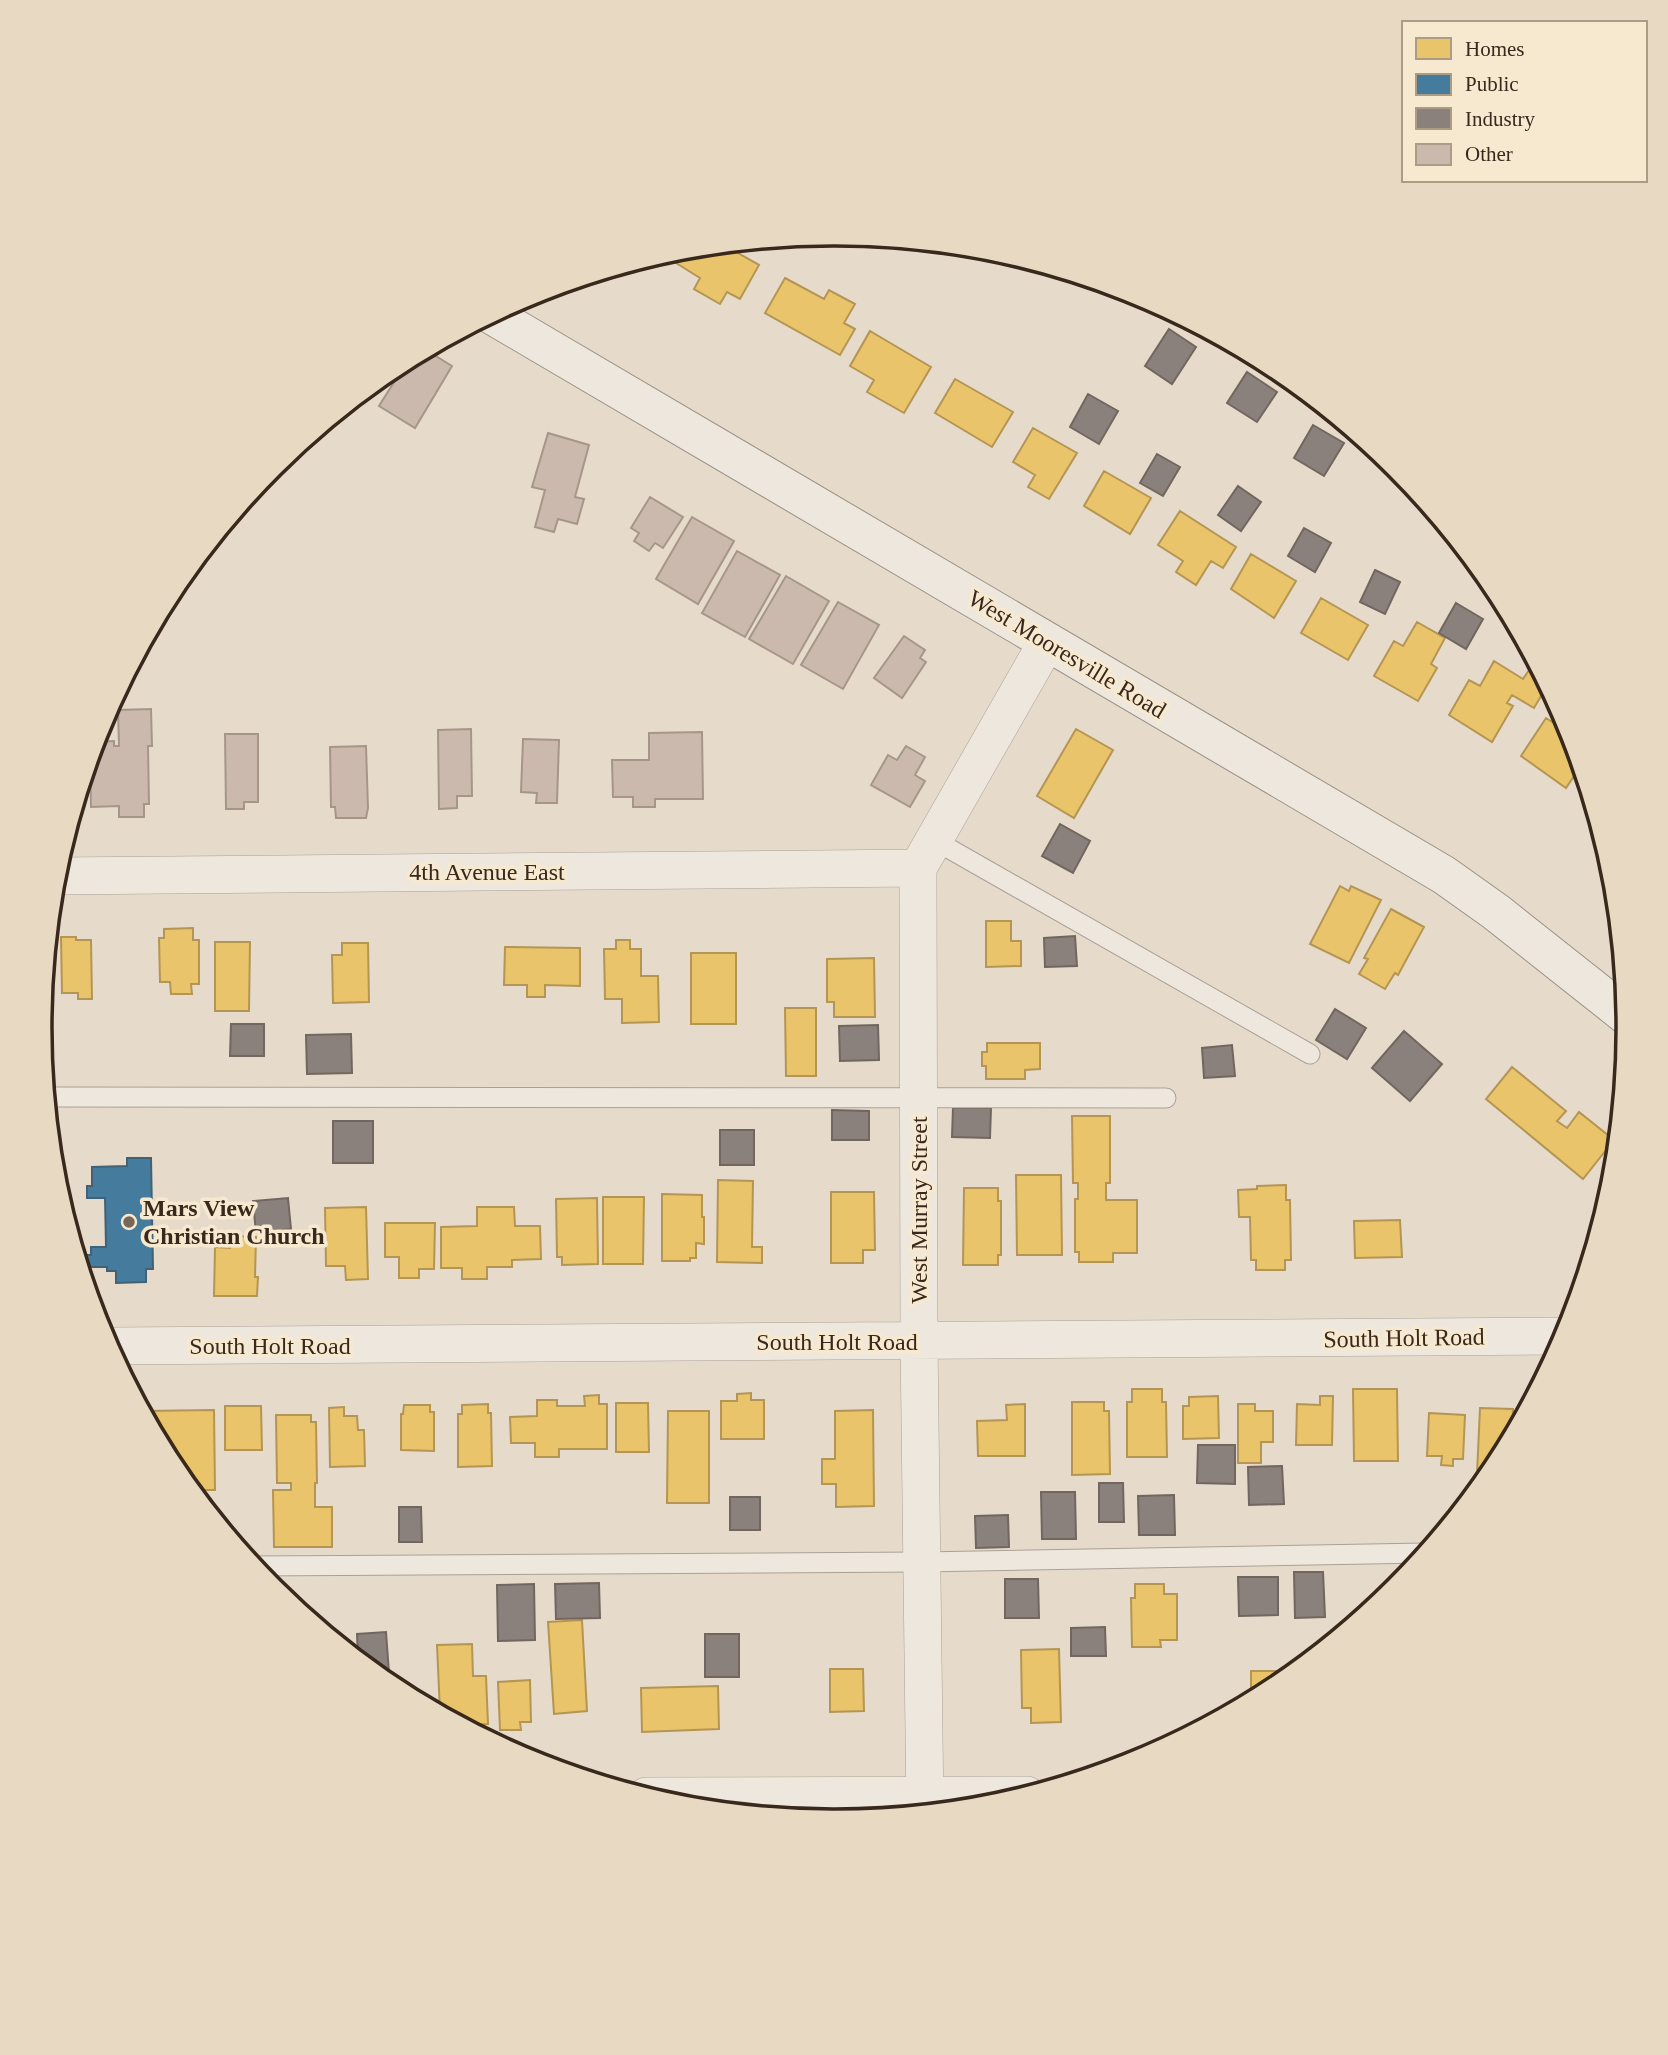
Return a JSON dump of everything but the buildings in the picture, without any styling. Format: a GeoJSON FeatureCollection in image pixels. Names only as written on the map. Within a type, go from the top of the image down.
{"type":"FeatureCollection","features":[{"type":"Feature","properties":{"kind":"main road","name":"West Mooresville Road"},"geometry":{"type":"LineString","coordinates":[[502,321],[1444,875],[1496,912],[1615,1005]]}},
{"type":"Feature","properties":{"kind":"street","name":"West Murray Street"},"geometry":{"type":"LineString","coordinates":[[925,1803],[918,1097],[926,854],[1047,642]]}},
{"type":"Feature","properties":{"kind":"street","name":"4th Avenue East"},"geometry":{"type":"LineString","coordinates":[[68,876],[926,854]]}},
{"type":"Feature","properties":{"kind":"street","name":"South Holt Road"},"geometry":{"type":"LineString","coordinates":[[121,1346],[1552,1336]]}},
{"type":"Feature","properties":{"kind":"street"},"geometry":{"type":"LineString","coordinates":[[705,1798],[918,1804]]}},
{"type":"Feature","properties":{"kind":"lane"},"geometry":{"type":"LineString","coordinates":[[926,854],[1311,1054]]}},
{"type":"Feature","properties":{"kind":"lane"},"geometry":{"type":"LineString","coordinates":[[56,1097],[1166,1098]]}},
{"type":"Feature","properties":{"kind":"lane"},"geometry":{"type":"LineString","coordinates":[[268,1566],[922,1562],[1412,1553]]}},
{"type":"Feature","properties":{"kind":"place","name":"Mars View Christian Church"},"geometry":{"type":"Point","coordinates":[129,1222]}}]}
